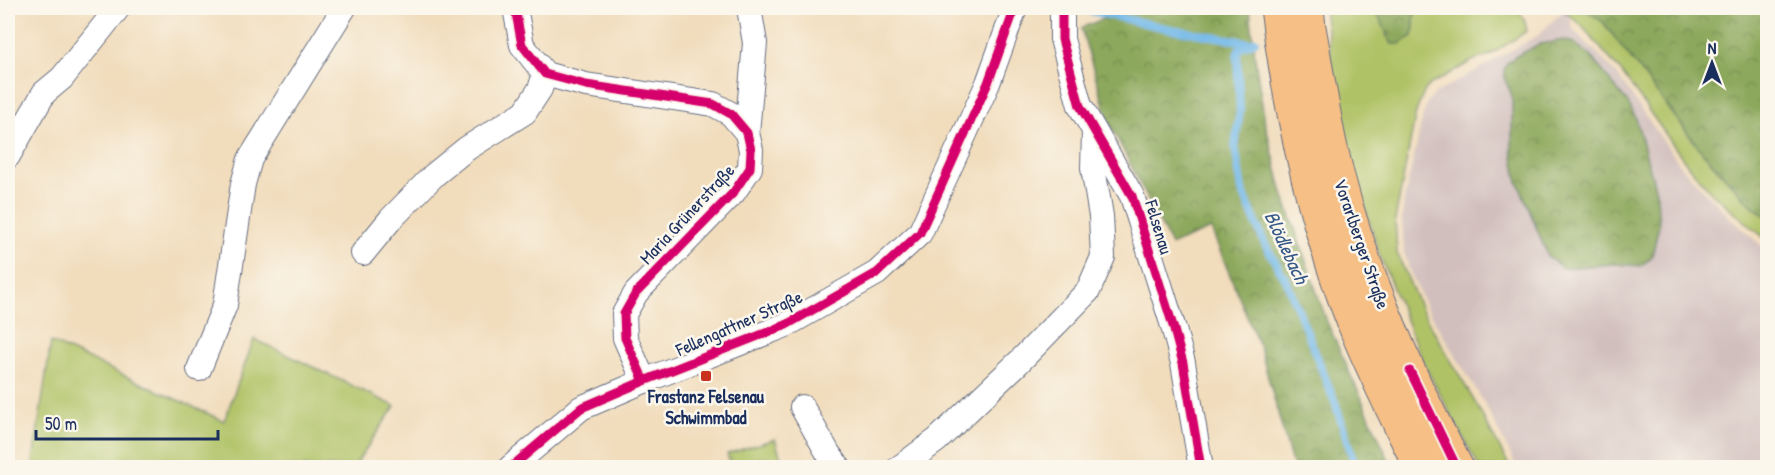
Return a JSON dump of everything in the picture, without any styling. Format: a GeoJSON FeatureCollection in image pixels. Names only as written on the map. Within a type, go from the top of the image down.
{"type":"FeatureCollection","features":[{"type":"Feature","properties":{"kind":"main road","name":"Vorarlberger Straße"},"geometry":{"type":"LineString","coordinates":[[1277,8],[1300,147],[1334,267],[1358,332],[1421,468]]}},
{"type":"Feature","properties":{"kind":"main road","name":"Vorarlberger Straße"},"geometry":{"type":"LineString","coordinates":[[1307,8],[1330,144],[1352,222],[1373,285],[1410,372],[1457,468]]}},
{"type":"Feature","properties":{"kind":"street"},"geometry":{"type":"LineString","coordinates":[[8,156],[44,93],[62,78],[118,8]]}},
{"type":"Feature","properties":{"kind":"street"},"geometry":{"type":"LineString","coordinates":[[198,369],[225,305],[243,184],[250,159],[344,8]]}},
{"type":"Feature","properties":{"kind":"street"},"geometry":{"type":"LineString","coordinates":[[515,8],[522,45],[545,74],[586,85],[713,104],[731,114],[747,133]]}},
{"type":"Feature","properties":{"kind":"street","name":"Maria Grünerstraße"},"geometry":{"type":"LineString","coordinates":[[644,381],[625,338],[624,314],[636,293],[733,193],[750,168],[751,150],[747,133],[755,43],[749,8]]}},
{"type":"Feature","properties":{"kind":"street","name":"Fellengattner Straße"},"geometry":{"type":"LineString","coordinates":[[510,468],[581,408],[786,325],[878,273],[920,233],[988,83],[1016,8]]}},
{"type":"Feature","properties":{"kind":"street","name":"Felsenau"},"geometry":{"type":"LineString","coordinates":[[1062,8],[1062,39],[1080,106],[1132,196],[1184,363],[1201,468]]}},
{"type":"Feature","properties":{"kind":"street"},"geometry":{"type":"LineString","coordinates":[[363,253],[390,220],[434,175],[466,149],[525,112],[540,89],[545,74]]}},
{"type":"Feature","properties":{"kind":"street"},"geometry":{"type":"LineString","coordinates":[[899,468],[937,440],[1019,362],[1088,291],[1103,257],[1101,216],[1093,168],[1094,131]]}},
{"type":"Feature","properties":{"kind":"street"},"geometry":{"type":"LineString","coordinates":[[802,406],[839,468]]}},
{"type":"Feature","properties":{"kind":"shaded area"},"geometry":{"type":"Polygon","coordinates":[[[1566,8],[1574,31],[1617,75],[1684,170],[1733,221],[1767,250],[1767,467],[1517,467],[1483,401],[1426,307],[1409,269],[1404,252],[1402,220],[1404,200],[1428,101],[1436,93],[1537,36],[1566,8]]]}},
{"type":"Feature","properties":{"kind":"green space"},"geometry":{"type":"Polygon","coordinates":[[[1129,8],[1250,8],[1265,123],[1284,197],[1327,322],[1392,467],[1293,467],[1260,348],[1211,229],[1171,245],[1109,122],[1081,28],[1129,8]]]}},
{"type":"Feature","properties":{"kind":"green space"},"geometry":{"type":"Polygon","coordinates":[[[1324,8],[1371,8],[1384,23],[1387,37],[1413,36],[1415,8],[1517,8],[1524,18],[1527,31],[1490,55],[1474,60],[1431,84],[1425,90],[1416,112],[1395,220],[1397,253],[1421,309],[1510,467],[1479,467],[1424,364],[1380,256],[1354,173],[1342,123],[1324,8]]]}},
{"type":"Feature","properties":{"kind":"green space"},"geometry":{"type":"Polygon","coordinates":[[[1371,8],[1415,8],[1413,36],[1399,44],[1392,44],[1381,20],[1371,8]]]}},
{"type":"Feature","properties":{"kind":"green space"},"geometry":{"type":"Polygon","coordinates":[[[1561,8],[1583,8],[1603,22],[1703,153],[1748,202],[1767,217],[1767,240],[1712,193],[1689,167],[1622,73],[1581,25],[1561,8]]]}},
{"type":"Feature","properties":{"kind":"green space"},"geometry":{"type":"Polygon","coordinates":[[[1583,8],[1767,8],[1767,217],[1748,202],[1703,153],[1603,22],[1583,8]]]}},
{"type":"Feature","properties":{"kind":"green space"},"geometry":{"type":"Polygon","coordinates":[[[1564,40],[1574,43],[1589,54],[1628,103],[1636,118],[1657,195],[1659,225],[1652,256],[1642,266],[1616,264],[1563,268],[1548,257],[1517,179],[1512,150],[1512,96],[1505,80],[1504,69],[1507,63],[1516,56],[1540,44],[1564,40]]]}},
{"type":"Feature","properties":{"kind":"green space"},"geometry":{"type":"Polygon","coordinates":[[[254,339],[395,406],[357,462],[365,467],[32,467],[51,342],[224,421],[254,339]]]}},
{"type":"Feature","properties":{"kind":"green space"},"geometry":{"type":"Polygon","coordinates":[[[775,439],[784,467],[723,467],[730,465],[727,454],[775,439]]]}},
{"type":"Feature","properties":{"kind":"waterway"},"geometry":{"type":"LineString","coordinates":[[1086,10],[1166,28],[1251,43]]}},
{"type":"Feature","properties":{"kind":"waterway","name":"Blödlebach"},"geometry":{"type":"LineString","coordinates":[[1255,41],[1239,49],[1237,56],[1240,110],[1235,147],[1242,190],[1265,244],[1287,282],[1336,405],[1356,468]]}},
{"type":"Feature","properties":{"kind":"cycle path"},"geometry":{"type":"LineString","coordinates":[[515,8],[522,45],[545,74],[586,85],[713,104],[731,114],[747,133],[751,150],[750,168],[733,193],[636,293],[624,314],[625,338],[644,381]]}},
{"type":"Feature","properties":{"kind":"cycle path"},"geometry":{"type":"LineString","coordinates":[[510,468],[581,408],[786,325],[877,273],[920,233],[988,83],[1015,8]]}},
{"type":"Feature","properties":{"kind":"cycle path"},"geometry":{"type":"LineString","coordinates":[[1062,8],[1062,39],[1080,106],[1132,196],[1173,326],[1183,363],[1201,468]]}},
{"type":"Feature","properties":{"kind":"cycle path"},"geometry":{"type":"LineString","coordinates":[[1410,371],[1457,468]]}},
{"type":"Feature","properties":{"kind":"place","name":"Frastanz Felsenau Schwimmbad"},"geometry":{"type":"Point","coordinates":[706,376]}}]}
